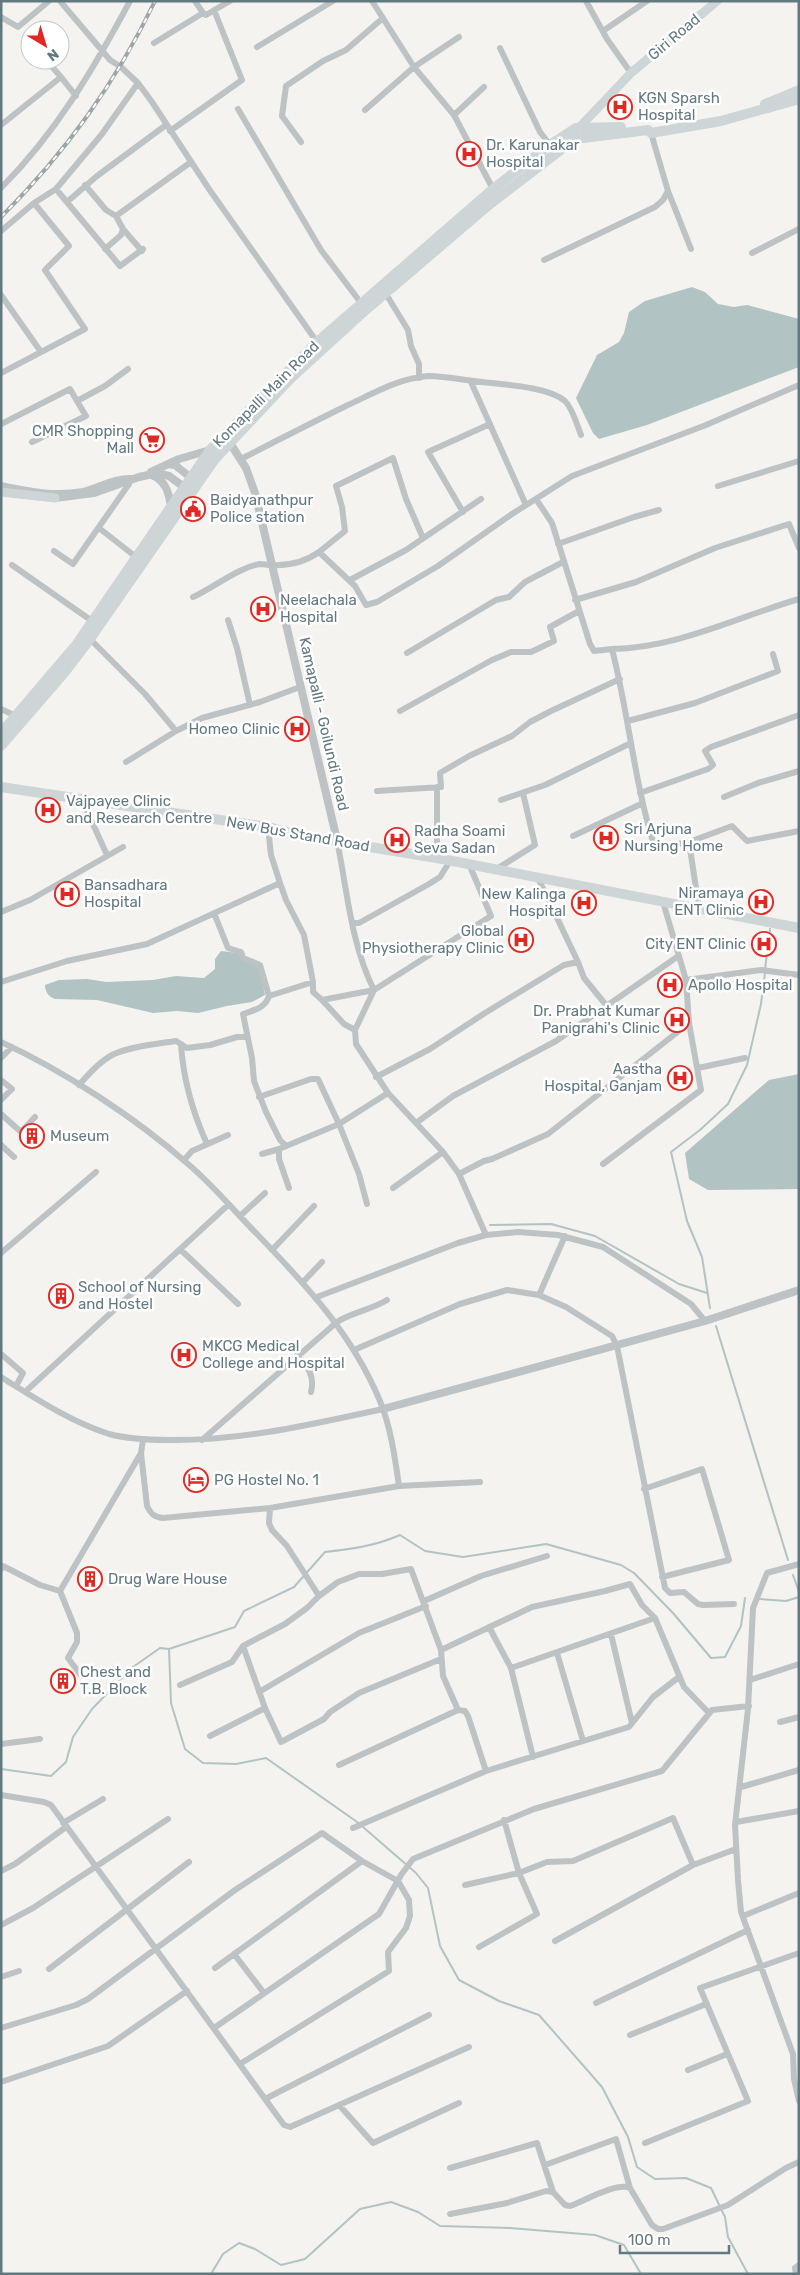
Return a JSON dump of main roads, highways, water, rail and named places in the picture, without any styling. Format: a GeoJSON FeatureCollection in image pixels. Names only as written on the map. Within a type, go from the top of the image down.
{"type":"FeatureCollection","features":[{"type":"Feature","properties":{"kind":"main road","name":"Giri Road"},"geometry":{"type":"LineString","coordinates":[[576,128],[631,73],[717,1]]}},
{"type":"Feature","properties":{"kind":"main road"},"geometry":{"type":"LineString","coordinates":[[1,746],[20,718],[90,639],[188,489],[215,459],[290,379],[490,204],[575,139],[648,130],[720,118],[749,111],[799,90]]}},
{"type":"Feature","properties":{"kind":"main road"},"geometry":{"type":"LineString","coordinates":[[575,139],[576,128],[651,129],[721,121],[799,99]]}},
{"type":"Feature","properties":{"kind":"main road","name":"Komapalli Main Road"},"geometry":{"type":"LineString","coordinates":[[20,718],[92,621],[170,507],[188,489],[190,477],[210,450],[317,342],[360,303],[493,190],[550,145],[576,128]]}},
{"type":"Feature","properties":{"kind":"main road"},"geometry":{"type":"LineString","coordinates":[[1,492],[55,498]]}},
{"type":"Feature","properties":{"kind":"main road"},"geometry":{"type":"LineString","coordinates":[[1,733],[20,718]]}},
{"type":"Feature","properties":{"kind":"main road","name":"New Bus Stand Road"},"geometry":{"type":"LineString","coordinates":[[1,788],[268,827],[302,836],[337,840],[437,858],[799,928]]}},
{"type":"Feature","properties":{"kind":"waterway"},"geometry":{"type":"LineString","coordinates":[[765,969],[770,929]]}},
{"type":"Feature","properties":{"kind":"waterway"},"geometry":{"type":"LineString","coordinates":[[710,1308],[702,1257],[687,1221],[671,1152],[700,1130],[728,1104],[747,1065],[761,1004],[765,973]]}},
{"type":"Feature","properties":{"kind":"waterway"},"geometry":{"type":"LineString","coordinates":[[490,1225],[551,1224],[595,1236],[679,1284],[707,1293]]}},
{"type":"Feature","properties":{"kind":"waterway"},"geometry":{"type":"LineString","coordinates":[[716,1326],[788,1560]]}},
{"type":"Feature","properties":{"kind":"waterway"},"geometry":{"type":"LineString","coordinates":[[1,1769],[51,1776],[66,1762],[73,1737],[92,1709],[133,1667],[160,1648],[169,1649],[235,1627],[244,1611],[294,1587],[325,1552],[382,1542],[400,1535],[425,1551],[463,1557],[546,1544],[621,1565],[634,1573],[673,1613],[711,1658],[725,1657],[741,1626],[745,1598]]}},
{"type":"Feature","properties":{"kind":"waterway"},"geometry":{"type":"LineString","coordinates":[[793,1575],[799,1592]]}},
{"type":"Feature","properties":{"kind":"waterway"},"geometry":{"type":"LineString","coordinates":[[759,1599],[786,1601],[799,1597]]}},
{"type":"Feature","properties":{"kind":"waterway"},"geometry":{"type":"LineString","coordinates":[[169,1649],[171,1703],[185,1749],[203,1763],[236,1764],[266,1758],[360,1824]]}},
{"type":"Feature","properties":{"kind":"waterway"},"geometry":{"type":"LineString","coordinates":[[363,1827],[416,1873],[428,1888],[440,1946],[459,1980],[499,2001],[539,2015],[602,2087],[628,2137],[637,2167],[655,2179],[686,2178],[711,2188],[725,2217],[728,2237],[748,2274]]}},
{"type":"Feature","properties":{"kind":"waterway"},"geometry":{"type":"LineString","coordinates":[[211,2274],[223,2254],[239,2243],[255,2249],[281,2265],[305,2259],[360,2209],[391,2202],[418,2212],[440,2226],[510,2228],[595,2235],[624,2245],[641,2274]]}},
{"type":"Feature","properties":{"kind":"railway"},"geometry":{"type":"LineString","coordinates":[[1,217],[47,167],[87,116],[123,61],[155,1]]}},
{"type":"Feature","properties":{"kind":"place","name":"KGN Sparsh Hospital"},"geometry":{"type":"Point","coordinates":[620,107]}},
{"type":"Feature","properties":{"kind":"place","name":"Dr. Karunakar Hospital"},"geometry":{"type":"Point","coordinates":[469,154]}},
{"type":"Feature","properties":{"kind":"place","name":"CMR Shopping Mall"},"geometry":{"type":"Point","coordinates":[152,440]}},
{"type":"Feature","properties":{"kind":"place","name":"Baidyanathpur Police station"},"geometry":{"type":"Point","coordinates":[193,509]}},
{"type":"Feature","properties":{"kind":"place","name":"Neelachala Hospital"},"geometry":{"type":"Point","coordinates":[263,609]}},
{"type":"Feature","properties":{"kind":"place","name":"Homeo Clinic"},"geometry":{"type":"Point","coordinates":[297,729]}},
{"type":"Feature","properties":{"kind":"place","name":"Vajpayee Clinic and Research Centre"},"geometry":{"type":"Point","coordinates":[48,810]}},
{"type":"Feature","properties":{"kind":"place","name":"Sri Arjuna Nursing Home"},"geometry":{"type":"Point","coordinates":[606,838]}},
{"type":"Feature","properties":{"kind":"place","name":"Radha Soami Seva Sadan"},"geometry":{"type":"Point","coordinates":[397,840]}},
{"type":"Feature","properties":{"kind":"place","name":"Bansadhara Hospital"},"geometry":{"type":"Point","coordinates":[67,894]}},
{"type":"Feature","properties":{"kind":"place","name":"Niramaya ENT Clinic"},"geometry":{"type":"Point","coordinates":[761,902]}},
{"type":"Feature","properties":{"kind":"place","name":"New Kalinga Hospital"},"geometry":{"type":"Point","coordinates":[584,903]}},
{"type":"Feature","properties":{"kind":"place","name":"Global Physiotherapy Clinic"},"geometry":{"type":"Point","coordinates":[521,940]}},
{"type":"Feature","properties":{"kind":"place","name":"City ENT Clinic"},"geometry":{"type":"Point","coordinates":[764,944]}},
{"type":"Feature","properties":{"kind":"place","name":"Apollo Hospital"},"geometry":{"type":"Point","coordinates":[670,985]}},
{"type":"Feature","properties":{"kind":"place","name":"Dr. Prabhat Kumar Panigrahi's Clinic"},"geometry":{"type":"Point","coordinates":[677,1020]}},
{"type":"Feature","properties":{"kind":"place","name":"Aastha Hospital, Ganjam"},"geometry":{"type":"Point","coordinates":[680,1078]}},
{"type":"Feature","properties":{"kind":"place","name":"Museum"},"geometry":{"type":"Point","coordinates":[32,1136]}},
{"type":"Feature","properties":{"kind":"place","name":"School of Nursing and Hostel"},"geometry":{"type":"Point","coordinates":[61,1296]}},
{"type":"Feature","properties":{"kind":"place","name":"MKCG Medical College and Hospital"},"geometry":{"type":"Point","coordinates":[184,1355]}},
{"type":"Feature","properties":{"kind":"place","name":"PG Hostel No. 1"},"geometry":{"type":"Point","coordinates":[196,1480]}},
{"type":"Feature","properties":{"kind":"place","name":"Drug Ware House"},"geometry":{"type":"Point","coordinates":[90,1579]}},
{"type":"Feature","properties":{"kind":"place","name":"Chest and T.B. Block"},"geometry":{"type":"Point","coordinates":[63,1681]}}]}
